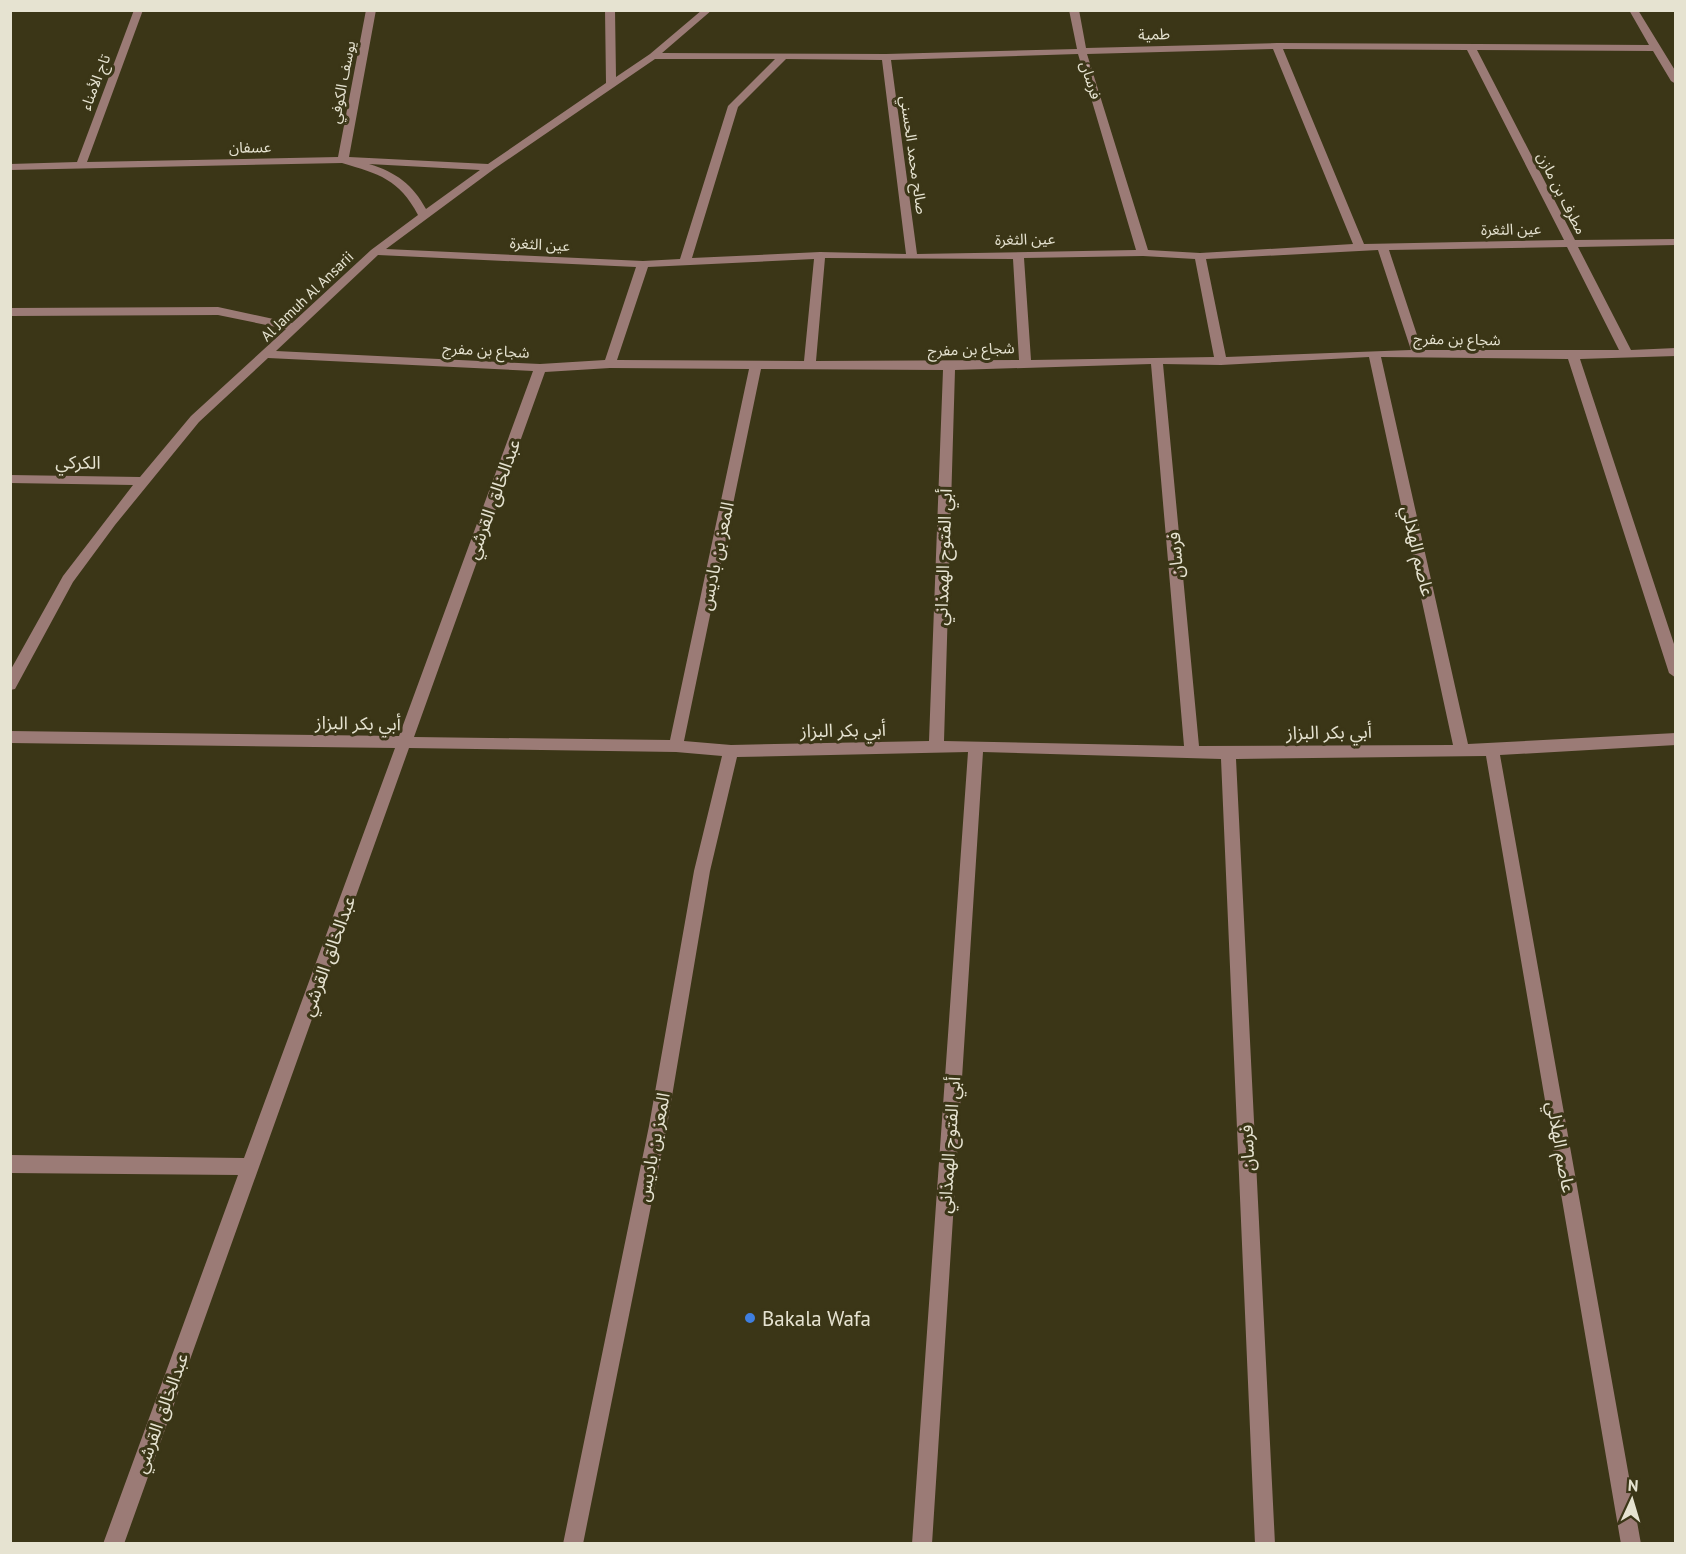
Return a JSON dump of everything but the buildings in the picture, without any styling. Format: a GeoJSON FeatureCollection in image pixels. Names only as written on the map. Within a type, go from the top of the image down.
{"type":"FeatureCollection","features":[{"type":"Feature","properties":{"kind":"street","name":"تاج الأمناء"},"geometry":{"type":"LineString","coordinates":[[81,165],[139,10]]}},
{"type":"Feature","properties":{"kind":"street","name":"يوسف الكوفي"},"geometry":{"type":"LineString","coordinates":[[343,160],[371,10]]}},
{"type":"Feature","properties":{"kind":"street"},"geometry":{"type":"LineString","coordinates":[[610,10],[611,84]]}},
{"type":"Feature","properties":{"kind":"street","name":"Al Jamuh Al Ansarii"},"geometry":{"type":"LineString","coordinates":[[10,685],[68,579],[195,420],[375,252],[490,167],[653,56],[708,10]]}},
{"type":"Feature","properties":{"kind":"street","name":"فرسان"},"geometry":{"type":"LineString","coordinates":[[1074,10],[1082,52],[1143,253]]}},
{"type":"Feature","properties":{"kind":"street"},"geometry":{"type":"LineString","coordinates":[[1633,10],[1676,81]]}},
{"type":"Feature","properties":{"kind":"street"},"geometry":{"type":"LineString","coordinates":[[1276,46],[1360,247]]}},
{"type":"Feature","properties":{"kind":"street","name":"طمية"},"geometry":{"type":"LineString","coordinates":[[653,56],[886,57],[1276,46],[1656,48]]}},
{"type":"Feature","properties":{"kind":"street","name":"مطرف بن مازن"},"geometry":{"type":"LineString","coordinates":[[1471,48],[1626,352]]}},
{"type":"Feature","properties":{"kind":"street"},"geometry":{"type":"LineString","coordinates":[[685,262],[733,106],[783,57]]}},
{"type":"Feature","properties":{"kind":"street","name":"صالح محمد الحسني"},"geometry":{"type":"LineString","coordinates":[[886,57],[912,257]]}},
{"type":"Feature","properties":{"kind":"street","name":"عسفان"},"geometry":{"type":"LineString","coordinates":[[10,167],[343,160],[490,167]]}},
{"type":"Feature","properties":{"kind":"street"},"geometry":{"type":"LineString","coordinates":[[343,160],[404,182],[414,195],[424,216]]}},
{"type":"Feature","properties":{"kind":"street","name":"عين الثغرة"},"geometry":{"type":"LineString","coordinates":[[375,252],[643,264],[820,255],[912,257],[1143,253],[1200,256],[1382,246],[1676,242]]}},
{"type":"Feature","properties":{"kind":"street"},"geometry":{"type":"LineString","coordinates":[[1382,246],[1418,354]]}},
{"type":"Feature","properties":{"kind":"street"},"geometry":{"type":"LineString","coordinates":[[1018,254],[1025,363]]}},
{"type":"Feature","properties":{"kind":"street"},"geometry":{"type":"LineString","coordinates":[[810,366],[820,255]]}},
{"type":"Feature","properties":{"kind":"street"},"geometry":{"type":"LineString","coordinates":[[1200,256],[1221,361]]}},
{"type":"Feature","properties":{"kind":"street"},"geometry":{"type":"LineString","coordinates":[[610,364],[643,264]]}},
{"type":"Feature","properties":{"kind":"street"},"geometry":{"type":"LineString","coordinates":[[10,312],[218,311],[296,327]]}},
{"type":"Feature","properties":{"kind":"street","name":"شجاع بن مفرج"},"geometry":{"type":"LineString","coordinates":[[267,354],[540,368],[610,364],[949,366],[1157,360],[1221,361],[1374,353],[1573,355],[1676,352]]}},
{"type":"Feature","properties":{"kind":"street","name":"عاصم الهلالي"},"geometry":{"type":"LineString","coordinates":[[1374,353],[1462,750]]}},
{"type":"Feature","properties":{"kind":"street"},"geometry":{"type":"LineString","coordinates":[[1573,355],[1676,673]]}},
{"type":"Feature","properties":{"kind":"street","name":"فرسان"},"geometry":{"type":"LineString","coordinates":[[1157,360],[1192,751]]}},
{"type":"Feature","properties":{"kind":"street","name":"المعز بن باديس"},"geometry":{"type":"LineString","coordinates":[[676,746],[756,366]]}},
{"type":"Feature","properties":{"kind":"street","name":"أبي الفتوح الهمذاني"},"geometry":{"type":"LineString","coordinates":[[936,748],[949,366]]}},
{"type":"Feature","properties":{"kind":"street","name":"عبدالخالق القرشي"},"geometry":{"type":"LineString","coordinates":[[113,1544],[540,368]]}},
{"type":"Feature","properties":{"kind":"street","name":"الكركي"},"geometry":{"type":"LineString","coordinates":[[10,479],[145,481]]}},
{"type":"Feature","properties":{"kind":"street","name":"أبي بكر البزاز"},"geometry":{"type":"LineString","coordinates":[[10,737],[676,746],[731,751],[976,746],[1228,753],[1492,750],[1676,739]]}},
{"type":"Feature","properties":{"kind":"street","name":"أبي الفتوح الهمذاني"},"geometry":{"type":"LineString","coordinates":[[922,1544],[976,746]]}},
{"type":"Feature","properties":{"kind":"street","name":"عاصم الهلالي"},"geometry":{"type":"LineString","coordinates":[[1492,750],[1631,1544]]}},
{"type":"Feature","properties":{"kind":"street","name":"المعز بن باديس"},"geometry":{"type":"LineString","coordinates":[[573,1544],[658,1125],[702,872],[731,751]]}},
{"type":"Feature","properties":{"kind":"street","name":"فرسان"},"geometry":{"type":"LineString","coordinates":[[1228,753],[1265,1544]]}},
{"type":"Feature","properties":{"kind":"street"},"geometry":{"type":"LineString","coordinates":[[10,1164],[251,1167]]}},
{"type":"Feature","properties":{"kind":"place","name":"Bakala Wafa"},"geometry":{"type":"Point","coordinates":[750,1318]}}]}
